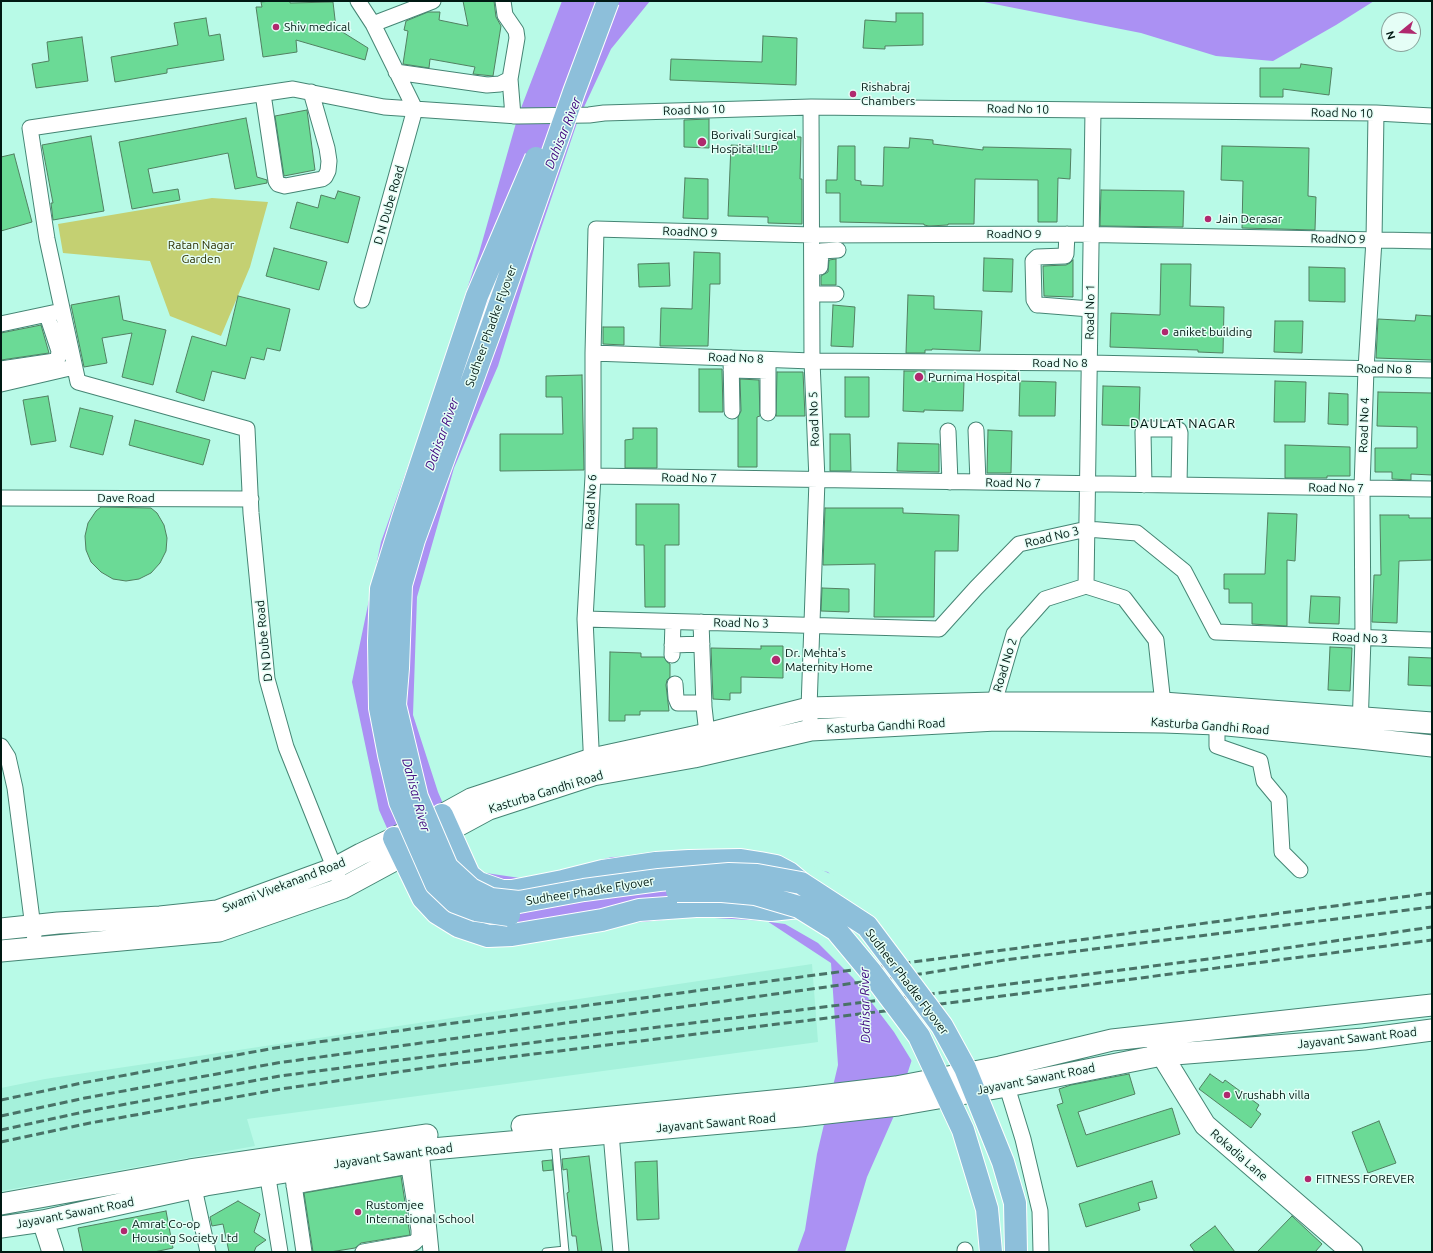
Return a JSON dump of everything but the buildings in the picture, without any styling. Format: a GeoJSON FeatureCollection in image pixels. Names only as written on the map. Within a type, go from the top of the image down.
{"type":"FeatureCollection","features":[{"type":"Feature","properties":{"kind":"main road","name":"Sudheer Phadke Flyover"},"geometry":{"type":"LineString","coordinates":[[594,1],[528,179],[477,296],[381,589],[379,641],[380,708],[388,755],[400,802],[436,884],[455,902],[476,910],[509,915],[540,911],[602,899],[651,893],[715,891],[755,894],[800,907],[836,930],[871,972],[919,1036],[963,1130],[987,1209],[991,1252]]}},
{"type":"Feature","properties":{"kind":"main road","name":"Sudheer Phadke Flyover"},"geometry":{"type":"LineString","coordinates":[[608,1],[414,540],[401,585],[398,668],[394,705],[417,797],[447,867],[471,889],[491,899],[519,902],[599,888],[659,880],[729,874],[757,875],[801,884],[867,926],[942,1026],[965,1068],[995,1089],[1003,1162],[1014,1203],[1016,1252]]}},
{"type":"Feature","properties":{"kind":"main road"},"geometry":{"type":"LineString","coordinates":[[454,818],[469,875],[479,883],[502,891],[512,891],[563,881],[603,871],[656,863],[689,861],[741,860],[776,866],[789,873],[801,884]]}},
{"type":"Feature","properties":{"kind":"main road"},"geometry":{"type":"LineString","coordinates":[[398,847],[423,898],[438,914],[458,926],[488,936],[512,935],[602,920],[639,910],[696,906],[733,906],[771,910],[800,907]]}},
{"type":"Feature","properties":{"kind":"street"},"geometry":{"type":"LineString","coordinates":[[358,1],[373,24],[415,109]]}},
{"type":"Feature","properties":{"kind":"street"},"geometry":{"type":"LineString","coordinates":[[373,24],[396,8],[433,1]]}},
{"type":"Feature","properties":{"kind":"street"},"geometry":{"type":"LineString","coordinates":[[503,1],[505,15],[516,31],[518,38],[510,79],[516,116]]}},
{"type":"Feature","properties":{"kind":"street"},"geometry":{"type":"LineString","coordinates":[[396,72],[487,85],[500,84],[510,79]]}},
{"type":"Feature","properties":{"kind":"street","name":"Road No 10"},"geometry":{"type":"LineString","coordinates":[[62,311],[47,240],[30,128],[293,89],[384,107],[516,116],[589,115],[604,113],[812,107],[1376,113],[1432,116]]}},
{"type":"Feature","properties":{"kind":"street"},"geometry":{"type":"LineString","coordinates":[[264,94],[276,181],[278,184],[284,186],[325,178],[328,171],[329,161],[311,92]]}},
{"type":"Feature","properties":{"kind":"street","name":"Road No 5"},"geometry":{"type":"LineString","coordinates":[[811,730],[809,708],[817,480],[812,361],[816,266],[830,243],[812,107]]}},
{"type":"Feature","properties":{"kind":"street","name":"D N Dube Road"},"geometry":{"type":"LineString","coordinates":[[362,300],[415,109]]}},
{"type":"Feature","properties":{"kind":"street","name":"Road No 1"},"geometry":{"type":"LineString","coordinates":[[1086,586],[1093,110]]}},
{"type":"Feature","properties":{"kind":"street","name":"Road No 4"},"geometry":{"type":"LineString","coordinates":[[1360,738],[1363,638],[1362,488],[1366,369],[1374,240],[1376,113]]}},
{"type":"Feature","properties":{"kind":"street","name":"RoadNO 9"},"geometry":{"type":"LineString","coordinates":[[596,229],[830,243],[1067,234],[1432,241]]}},
{"type":"Feature","properties":{"kind":"street","name":"Road No 6"},"geometry":{"type":"LineString","coordinates":[[592,767],[585,619],[593,476],[593,353],[596,229]]}},
{"type":"Feature","properties":{"kind":"street"},"geometry":{"type":"LineString","coordinates":[[1067,234],[1065,256],[1037,257],[1033,261],[1034,300],[1037,305],[1040,306],[1090,309]]}},
{"type":"Feature","properties":{"kind":"street"},"geometry":{"type":"LineString","coordinates":[[816,288],[836,294]]}},
{"type":"Feature","properties":{"kind":"street"},"geometry":{"type":"LineString","coordinates":[[1,324],[62,311],[74,367],[1,384]]}},
{"type":"Feature","properties":{"kind":"street"},"geometry":{"type":"LineString","coordinates":[[1,369],[56,360],[58,358],[59,351],[47,314]]}},
{"type":"Feature","properties":{"kind":"street","name":"Road No 8"},"geometry":{"type":"LineString","coordinates":[[593,353],[731,364],[768,365],[812,361],[1089,363],[1432,370]]}},
{"type":"Feature","properties":{"kind":"street"},"geometry":{"type":"LineString","coordinates":[[731,364],[732,411]]}},
{"type":"Feature","properties":{"kind":"street"},"geometry":{"type":"LineString","coordinates":[[768,365],[768,413]]}},
{"type":"Feature","properties":{"kind":"street","name":"D N Dube Road"},"geometry":{"type":"LineString","coordinates":[[74,367],[78,382],[247,429],[251,513],[267,679],[286,748],[343,888]]}},
{"type":"Feature","properties":{"kind":"street"},"geometry":{"type":"LineString","coordinates":[[1144,481],[1143,432],[1148,429],[1176,429],[1180,432],[1179,482]]}},
{"type":"Feature","properties":{"kind":"street"},"geometry":{"type":"LineString","coordinates":[[976,430],[977,479]]}},
{"type":"Feature","properties":{"kind":"street"},"geometry":{"type":"LineString","coordinates":[[948,431],[950,478]]}},
{"type":"Feature","properties":{"kind":"street","name":"Road No 7"},"geometry":{"type":"LineString","coordinates":[[593,476],[817,480],[950,478],[1087,484],[1144,481],[1432,490]]}},
{"type":"Feature","properties":{"kind":"street","name":"Dave Road"},"geometry":{"type":"LineString","coordinates":[[1,498],[251,499]]}},
{"type":"Feature","properties":{"kind":"street","name":"Road No 3"},"geometry":{"type":"LineString","coordinates":[[585,619],[939,629],[976,588],[1020,544],[1087,528],[1137,533],[1143,537],[1184,571],[1216,632],[1432,640]]}},
{"type":"Feature","properties":{"kind":"street"},"geometry":{"type":"LineString","coordinates":[[1086,586],[1124,598],[1156,640],[1164,712]]}},
{"type":"Feature","properties":{"kind":"street","name":"Road No 2"},"geometry":{"type":"LineString","coordinates":[[995,712],[1014,634],[1045,600],[1086,586]]}},
{"type":"Feature","properties":{"kind":"street"},"geometry":{"type":"LineString","coordinates":[[673,622],[672,650],[702,644]]}},
{"type":"Feature","properties":{"kind":"street"},"geometry":{"type":"LineString","coordinates":[[698,743],[704,703],[701,622]]}},
{"type":"Feature","properties":{"kind":"street"},"geometry":{"type":"LineString","coordinates":[[675,684],[678,703],[704,703]]}},
{"type":"Feature","properties":{"kind":"street","name":"Kasturba Gandhi Road"},"geometry":{"type":"LineString","coordinates":[[366,876],[398,847],[454,818],[489,809],[592,767],[698,743],[809,708],[995,712],[1164,712],[1360,717],[1432,723]]}},
{"type":"Feature","properties":{"kind":"street","name":"Kasturba Gandhi Road"},"geometry":{"type":"LineString","coordinates":[[698,743],[995,712]]}},
{"type":"Feature","properties":{"kind":"street","name":"Kasturba Gandhi Road"},"geometry":{"type":"LineString","coordinates":[[1164,712],[1217,724],[1432,746]]}},
{"type":"Feature","properties":{"kind":"street"},"geometry":{"type":"LineString","coordinates":[[1217,724],[1217,746],[1260,761],[1264,781],[1279,799],[1282,852],[1300,870]]}},
{"type":"Feature","properties":{"kind":"street"},"geometry":{"type":"LineString","coordinates":[[1,746],[8,757],[15,788],[35,948]]}},
{"type":"Feature","properties":{"kind":"street","name":"Swami Vivekanand Road"},"geometry":{"type":"LineString","coordinates":[[1,929],[58,923],[217,912],[335,868],[360,854],[398,847]]}},
{"type":"Feature","properties":{"kind":"street","name":"Swami Vivekanand Road"},"geometry":{"type":"LineString","coordinates":[[1,951],[219,931],[343,888],[366,876]]}},
{"type":"Feature","properties":{"kind":"street","name":"Jayavant Sawant Road"},"geometry":{"type":"LineString","coordinates":[[995,1089],[1112,1040],[1432,1005]]}},
{"type":"Feature","properties":{"kind":"street","name":"Jayavant Sawant Road"},"geometry":{"type":"LineString","coordinates":[[1,1204],[192,1179],[266,1167],[292,1171],[410,1152],[897,1096],[995,1089],[1162,1055],[1430,1034]]}},
{"type":"Feature","properties":{"kind":"street","name":"Rokadia Lane"},"geometry":{"type":"LineString","coordinates":[[1154,1036],[1162,1055],[1205,1125],[1352,1252]]}},
{"type":"Feature","properties":{"kind":"street"},"geometry":{"type":"LineString","coordinates":[[995,1089],[1023,1139],[1040,1211],[1041,1252]]}},
{"type":"Feature","properties":{"kind":"street","name":"Jayavant Sawant Road"},"geometry":{"type":"LineString","coordinates":[[410,1152],[555,1137],[611,1133],[802,1107]]}},
{"type":"Feature","properties":{"kind":"street"},"geometry":{"type":"LineString","coordinates":[[611,1133],[620,1252]]}},
{"type":"Feature","properties":{"kind":"street"},"geometry":{"type":"LineString","coordinates":[[363,1252],[414,1243],[419,1238],[410,1152]]}},
{"type":"Feature","properties":{"kind":"street"},"geometry":{"type":"LineString","coordinates":[[410,1152],[431,1252]]}},
{"type":"Feature","properties":{"kind":"street"},"geometry":{"type":"LineString","coordinates":[[266,1167],[280,1252]]}},
{"type":"Feature","properties":{"kind":"street"},"geometry":{"type":"LineString","coordinates":[[292,1171],[304,1252]]}},
{"type":"Feature","properties":{"kind":"street"},"geometry":{"type":"LineString","coordinates":[[192,1179],[208,1252]]}},
{"type":"Feature","properties":{"kind":"street","name":"Jayavant Sawant Road"},"geometry":{"type":"LineString","coordinates":[[1,1228],[42,1221],[192,1179]]}},
{"type":"Feature","properties":{"kind":"street"},"geometry":{"type":"LineString","coordinates":[[42,1221],[53,1252]]}},
{"type":"Feature","properties":{"kind":"lane"},"geometry":{"type":"LineString","coordinates":[[546,1252],[565,1251],[555,1137]]}},
{"type":"Feature","properties":{"kind":"shaded area"},"geometry":{"type":"Polygon","coordinates":[[[812,964],[818,1042],[247,1119],[255,1146],[1,1191],[1,1088],[45,1079],[812,964]]]}},
{"type":"Feature","properties":{"kind":"green space","name":"Ratan Nagar Garden"},"geometry":{"type":"Polygon","coordinates":[[[212,198],[268,202],[250,267],[221,336],[170,316],[150,261],[63,253],[58,224],[212,198]]]}},
{"type":"Feature","properties":{"kind":"water","name":"Dahisar River"},"geometry":{"type":"Polygon","coordinates":[[[562,1],[650,1],[611,49],[578,120],[535,246],[498,366],[454,468],[417,597],[413,715],[438,792],[472,871],[527,879],[612,857],[740,853],[828,872],[896,950],[915,1050],[893,1118],[867,1177],[845,1252],[797,1252],[805,1230],[817,1154],[838,1065],[831,963],[767,921],[697,917],[608,925],[504,945],[434,925],[412,885],[379,810],[352,682],[381,542],[414,449],[479,253],[518,116],[562,1]]]}},
{"type":"Feature","properties":{"kind":"water"},"geometry":{"type":"Polygon","coordinates":[[[979,1],[1374,1],[1336,25],[1273,61],[1216,56],[1141,33],[979,1]]]}},
{"type":"Feature","properties":{"kind":"pier"},"geometry":{"type":"Polygon","coordinates":[[[746,852],[813,866],[835,876],[897,949],[917,1050],[913,1063],[894,1032],[853,978],[818,943],[785,924],[739,918],[746,852]]]}},
{"type":"Feature","properties":{"kind":"railway"},"geometry":{"type":"LineString","coordinates":[[1,1100],[82,1083],[275,1048],[1432,893]]}},
{"type":"Feature","properties":{"kind":"railway"},"geometry":{"type":"LineString","coordinates":[[1,1116],[85,1098],[277,1063],[927,973],[1005,960],[1432,907]]}},
{"type":"Feature","properties":{"kind":"railway"},"geometry":{"type":"LineString","coordinates":[[1,1130],[88,1111],[280,1076],[552,1040],[1209,959],[1432,927]]}},
{"type":"Feature","properties":{"kind":"railway"},"geometry":{"type":"LineString","coordinates":[[1,1142],[90,1123],[281,1089],[453,1064],[933,1005],[1432,940]]}},
{"type":"Feature","properties":{"kind":"place","name":"Shiv medical"},"geometry":{"type":"Point","coordinates":[276,27]}},
{"type":"Feature","properties":{"kind":"place","name":"Rishabraj Chambers"},"geometry":{"type":"Point","coordinates":[853,94]}},
{"type":"Feature","properties":{"kind":"place","name":"Borivali Surgical Hospital LLP"},"geometry":{"type":"Point","coordinates":[702,142]}},
{"type":"Feature","properties":{"kind":"place","name":"Jain Derasar"},"geometry":{"type":"Point","coordinates":[1208,219]}},
{"type":"Feature","properties":{"kind":"place","name":"aniket building"},"geometry":{"type":"Point","coordinates":[1165,332]}},
{"type":"Feature","properties":{"kind":"place","name":"Purnima Hospital"},"geometry":{"type":"Point","coordinates":[919,377]}},
{"type":"Feature","properties":{"kind":"place","name":"Dr. Mehta's Maternity Home"},"geometry":{"type":"Point","coordinates":[776,660]}},
{"type":"Feature","properties":{"kind":"place","name":"Vrushabh villa"},"geometry":{"type":"Point","coordinates":[1227,1095]}},
{"type":"Feature","properties":{"kind":"place","name":"FITNESS FOREVER"},"geometry":{"type":"Point","coordinates":[1308,1179]}},
{"type":"Feature","properties":{"kind":"place","name":"Rustomjee International School"},"geometry":{"type":"Point","coordinates":[358,1212]}},
{"type":"Feature","properties":{"kind":"place","name":"Amrat Co-op Housing Society Ltd"},"geometry":{"type":"Point","coordinates":[124,1231]}},
{"type":"Feature","properties":{"kind":"district","name":"DAULAT NAGAR"},"geometry":{"type":"Point","coordinates":[1183,424]}}]}
